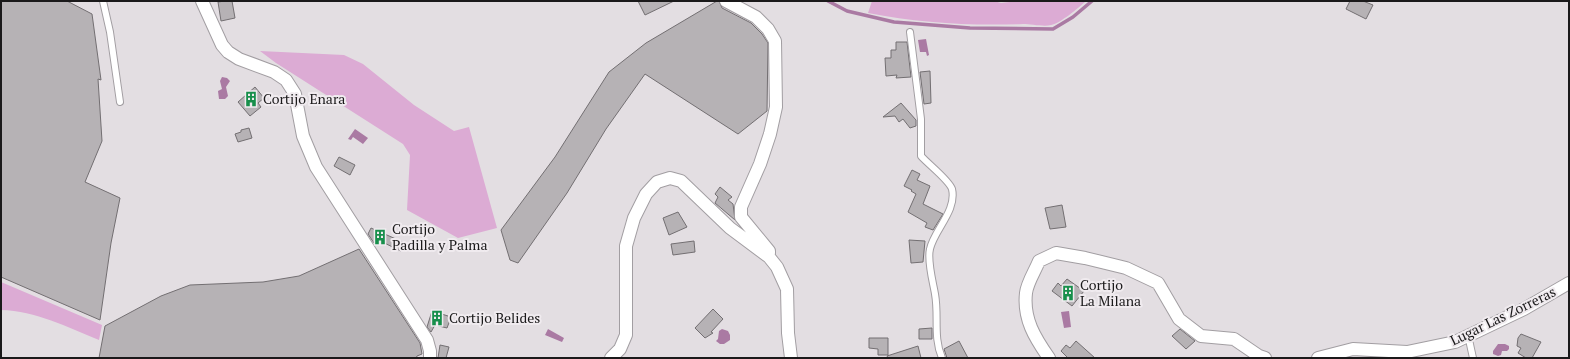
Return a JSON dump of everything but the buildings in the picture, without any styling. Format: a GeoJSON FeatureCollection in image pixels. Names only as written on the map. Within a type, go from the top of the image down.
{"type":"FeatureCollection","features":[{"type":"Feature","properties":{"kind":"street"},"geometry":{"type":"LineString","coordinates":[[202,1],[216,34],[228,52],[239,59],[274,72],[286,80],[289,84],[295,94],[303,136],[316,167],[427,340],[430,358]]}},
{"type":"Feature","properties":{"kind":"street"},"geometry":{"type":"LineString","coordinates":[[726,1],[756,18],[768,29],[775,41],[776,107],[770,134],[760,164],[741,207],[741,217],[769,251],[769,257]]}},
{"type":"Feature","properties":{"kind":"street"},"geometry":{"type":"LineString","coordinates":[[611,358],[620,349],[626,335],[626,246],[634,218],[646,194],[657,182],[670,178],[681,181],[730,228],[769,257],[777,267],[787,289],[788,333],[791,358]]}},
{"type":"Feature","properties":{"kind":"street"},"geometry":{"type":"LineString","coordinates":[[1049,358],[1039,343],[1028,321],[1026,292],[1039,261],[1056,253],[1126,268],[1158,282],[1179,319],[1201,336],[1234,339],[1259,356],[1265,358]]}},
{"type":"Feature","properties":{"kind":"street","name":"Lugar Las Zorreras"},"geometry":{"type":"LineString","coordinates":[[1318,358],[1353,349],[1407,352],[1455,342],[1524,309],[1569,283]]}},
{"type":"Feature","properties":{"kind":"lane"},"geometry":{"type":"LineString","coordinates":[[103,1],[110,32],[120,102]]}},
{"type":"Feature","properties":{"kind":"lane"},"geometry":{"type":"LineString","coordinates":[[910,32],[921,119],[921,156],[948,181],[952,194],[944,221],[929,249],[931,275],[937,313],[937,340],[942,358]]}},
{"type":"Feature","properties":{"kind":"lane"},"geometry":{"type":"LineString","coordinates":[[1468,335],[1473,358]]}},
{"type":"Feature","properties":{"kind":"shaded area"},"geometry":{"type":"Polygon","coordinates":[[[872,1],[994,1],[1001,3],[1019,1],[1086,1],[1060,21],[1055,24],[1045,26],[1023,24],[984,25],[906,19],[868,13],[872,1]]]}},
{"type":"Feature","properties":{"kind":"shaded area"},"geometry":{"type":"Polygon","coordinates":[[[926,39],[929,55],[927,56],[926,52],[920,52],[918,40],[926,39]]]}},
{"type":"Feature","properties":{"kind":"shaded area"},"geometry":{"type":"Polygon","coordinates":[[[260,51],[344,55],[363,64],[414,105],[454,131],[469,127],[497,228],[458,238],[407,210],[410,155],[403,144],[276,63],[260,51]]]}},
{"type":"Feature","properties":{"kind":"shaded area"},"geometry":{"type":"Polygon","coordinates":[[[222,77],[227,78],[230,81],[226,87],[228,96],[225,99],[219,99],[218,91],[222,89],[220,81],[222,77]]]}},
{"type":"Feature","properties":{"kind":"shaded area"},"geometry":{"type":"Polygon","coordinates":[[[355,129],[368,138],[363,144],[353,137],[351,140],[348,139],[355,129]]]}},
{"type":"Feature","properties":{"kind":"shaded area"},"geometry":{"type":"Polygon","coordinates":[[[1,282],[102,325],[99,340],[63,325],[27,313],[1,310],[1,282]]]}},
{"type":"Feature","properties":{"kind":"shaded area"},"geometry":{"type":"Polygon","coordinates":[[[1069,311],[1071,327],[1064,328],[1061,312],[1069,311]]]}},
{"type":"Feature","properties":{"kind":"shaded area"},"geometry":{"type":"Polygon","coordinates":[[[548,329],[564,338],[562,342],[545,335],[548,329]]]}},
{"type":"Feature","properties":{"kind":"shaded area"},"geometry":{"type":"Polygon","coordinates":[[[722,329],[728,331],[730,340],[724,344],[720,344],[716,341],[718,339],[719,331],[722,329]]]}},
{"type":"Feature","properties":{"kind":"shaded area"},"geometry":{"type":"Polygon","coordinates":[[[1498,344],[1505,344],[1509,346],[1509,349],[1507,351],[1502,351],[1501,355],[1498,356],[1493,354],[1493,351],[1498,344]]]}},
{"type":"Feature","properties":{"kind":"waterway"},"geometry":{"type":"LineString","coordinates":[[828,1],[847,11],[894,22],[970,28],[1053,29],[1073,17],[1092,1]]}},
{"type":"Feature","properties":{"kind":"place","name":"Cortijo Enara"},"geometry":{"type":"Point","coordinates":[251,99]}},
{"type":"Feature","properties":{"kind":"place","name":"Cortijo Padilla y Palma"},"geometry":{"type":"Point","coordinates":[380,237]}},
{"type":"Feature","properties":{"kind":"place","name":"Cortijo La Milana"},"geometry":{"type":"Point","coordinates":[1068,293]}},
{"type":"Feature","properties":{"kind":"place","name":"Cortijo Belides"},"geometry":{"type":"Point","coordinates":[437,318]}}]}
